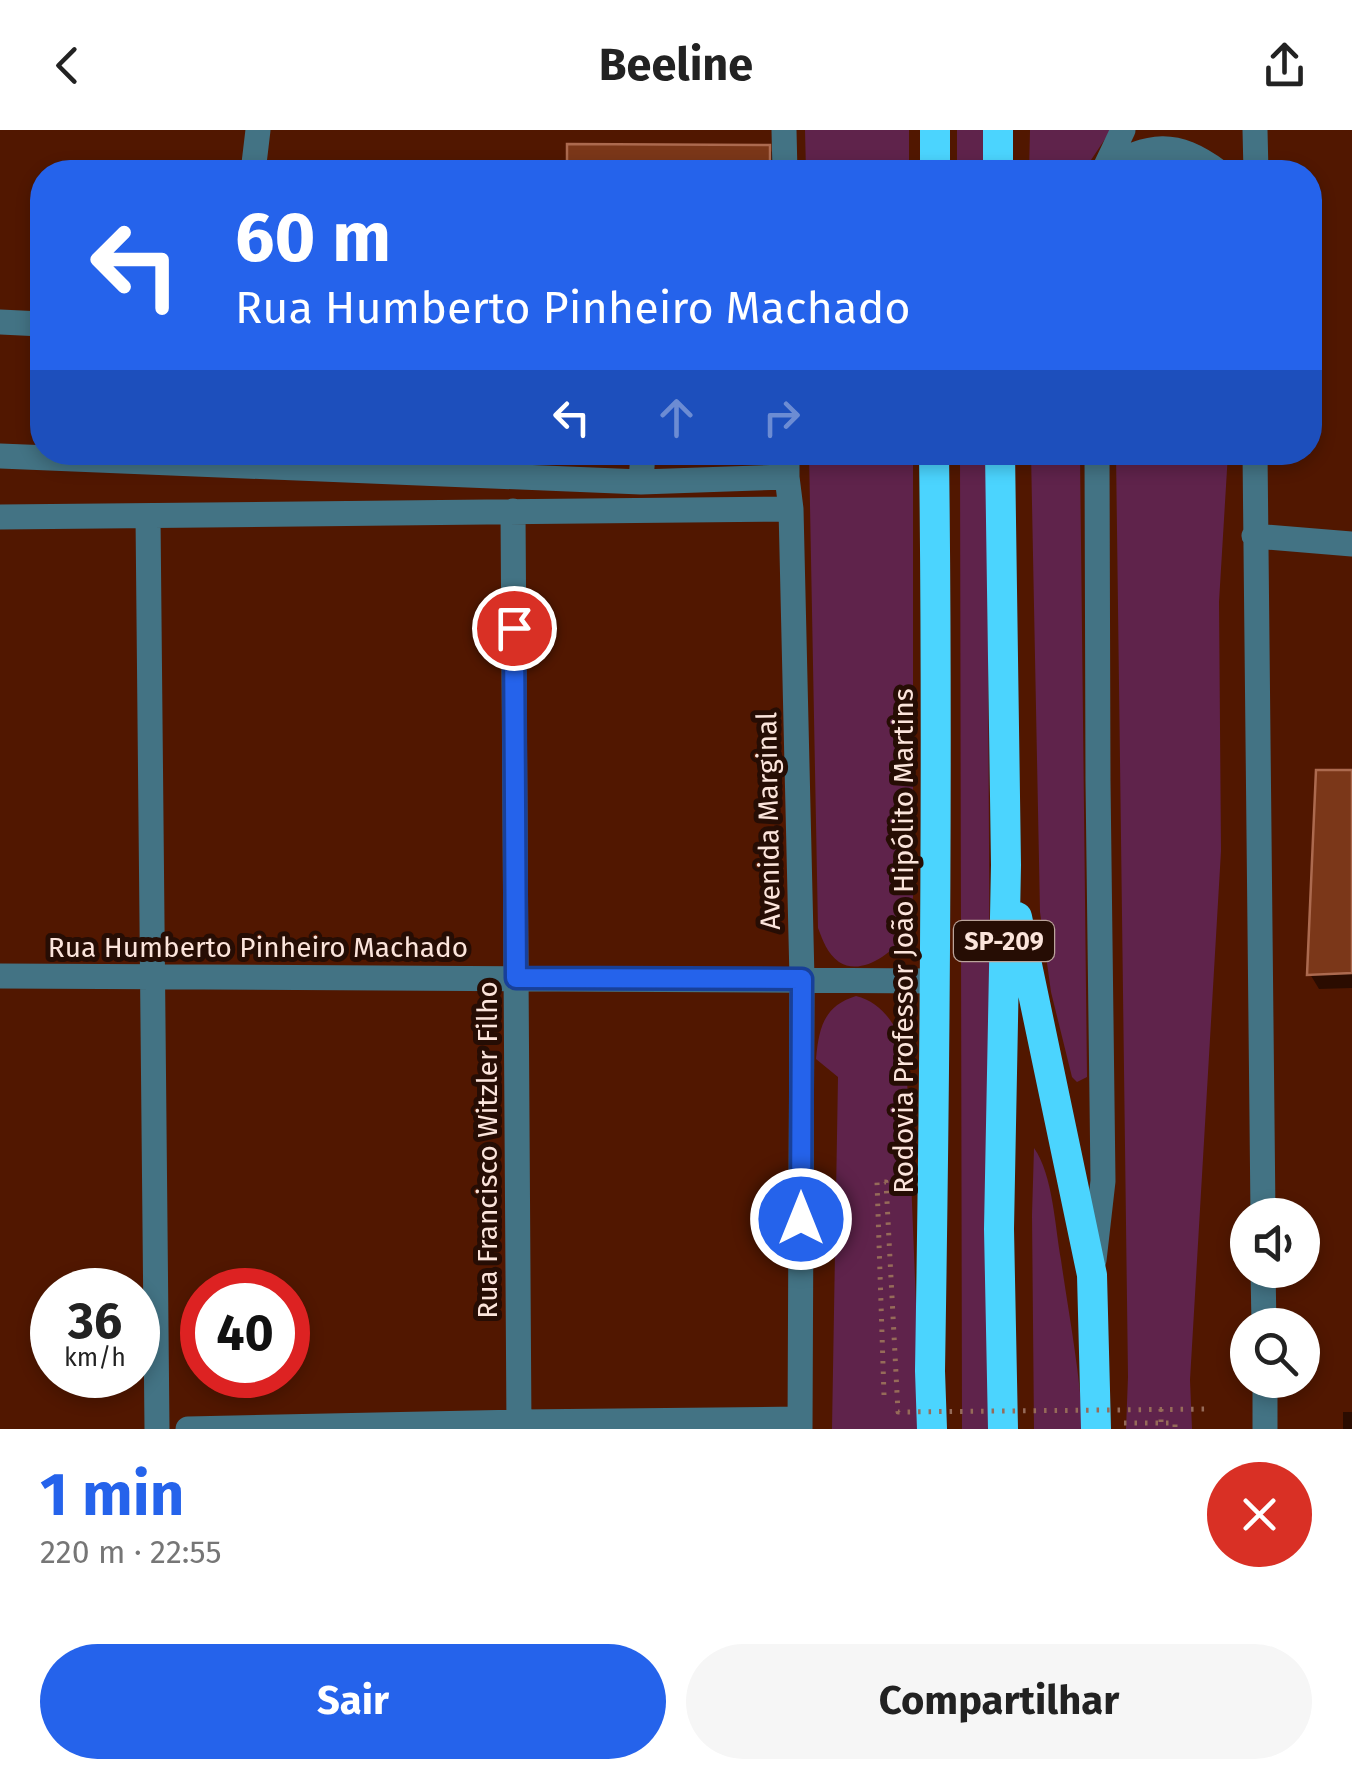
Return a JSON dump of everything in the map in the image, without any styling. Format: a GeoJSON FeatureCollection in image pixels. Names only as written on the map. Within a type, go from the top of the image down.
{"type":"FeatureCollection","features":[{"type":"Feature","properties":{"kind":"highway"},"geometry":{"type":"LineString","coordinates":[[934,160],[935,130]]}},
{"type":"Feature","properties":{"kind":"highway"},"geometry":{"type":"LineString","coordinates":[[998,130],[998,160]]}},
{"type":"Feature","properties":{"kind":"highway","name":"Rodovia Professor João Hipólito Martins"},"geometry":{"type":"LineString","coordinates":[[932,1429],[937,679],[934,465]]}},
{"type":"Feature","properties":{"kind":"highway","name":"SP-209"},"geometry":{"type":"LineString","coordinates":[[1000,465],[1006,865],[999,1229],[1004,1429]]}},
{"type":"Feature","properties":{"kind":"highway"},"geometry":{"type":"LineString","coordinates":[[1006,865],[1092,1275],[1096,1426]]}},
{"type":"Feature","properties":{"kind":"street"},"geometry":{"type":"LineString","coordinates":[[254,160],[258,130]]}},
{"type":"Feature","properties":{"kind":"street"},"geometry":{"type":"LineString","coordinates":[[784,130],[785,160]]}},
{"type":"Feature","properties":{"kind":"street"},"geometry":{"type":"LineString","coordinates":[[1109,160],[1123,130]]}},
{"type":"Feature","properties":{"kind":"street"},"geometry":{"type":"LineString","coordinates":[[1254,130],[1255,160]]}},
{"type":"Feature","properties":{"kind":"street"},"geometry":{"type":"LineString","coordinates":[[1122,160],[1134,153],[1162,148],[1201,160]]}},
{"type":"Feature","properties":{"kind":"street"},"geometry":{"type":"LineString","coordinates":[[0,322],[30,323]]}},
{"type":"Feature","properties":{"kind":"street"},"geometry":{"type":"LineString","coordinates":[[0,456],[30,457]]}},
{"type":"Feature","properties":{"kind":"street"},"geometry":{"type":"LineString","coordinates":[[222,465],[641,482],[787,465]]}},
{"type":"Feature","properties":{"kind":"street"},"geometry":{"type":"LineString","coordinates":[[641,482],[642,465]]}},
{"type":"Feature","properties":{"kind":"street","name":"Avenida Marginal"},"geometry":{"type":"LineString","coordinates":[[787,465],[802,979],[800,1424]]}},
{"type":"Feature","properties":{"kind":"street"},"geometry":{"type":"LineString","coordinates":[[1092,1275],[1103,1181],[1098,465]]}},
{"type":"Feature","properties":{"kind":"street"},"geometry":{"type":"LineString","coordinates":[[1255,465],[1262,1198]]}},
{"type":"Feature","properties":{"kind":"street"},"geometry":{"type":"LineString","coordinates":[[0,517],[791,509]]}},
{"type":"Feature","properties":{"kind":"street","name":"Rua Francisco Witzler Filho"},"geometry":{"type":"LineString","coordinates":[[514,511],[520,1425]]}},
{"type":"Feature","properties":{"kind":"street"},"geometry":{"type":"LineString","coordinates":[[148,516],[157,1429]]}},
{"type":"Feature","properties":{"kind":"street"},"geometry":{"type":"LineString","coordinates":[[1254,536],[1352,544]]}},
{"type":"Feature","properties":{"kind":"street","name":"Rua Humberto Pinheiro Machado"},"geometry":{"type":"LineString","coordinates":[[0,976],[936,981]]}},
{"type":"Feature","properties":{"kind":"street"},"geometry":{"type":"LineString","coordinates":[[1265,1398],[1265,1429]]}},
{"type":"Feature","properties":{"kind":"street"},"geometry":{"type":"LineString","coordinates":[[188,1429],[800,1424]]}},
{"type":"Feature","properties":{"kind":"path"},"geometry":{"type":"LineString","coordinates":[[884,1395],[876,1182],[886,1182],[898,1412],[1212,1408]]}},
{"type":"Feature","properties":{"kind":"path"},"geometry":{"type":"LineString","coordinates":[[1160,1409],[1161,1429]]}},
{"type":"Feature","properties":{"kind":"path"},"geometry":{"type":"LineString","coordinates":[[1096,1426],[1175,1426]]}},
{"type":"Feature","properties":{"kind":"shaded area"},"geometry":{"type":"Polygon","coordinates":[[[805,130],[909,130],[909,160],[806,160],[805,130]]]}},
{"type":"Feature","properties":{"kind":"shaded area"},"geometry":{"type":"Polygon","coordinates":[[[957,130],[984,130],[984,160],[957,160],[957,130]]]}},
{"type":"Feature","properties":{"kind":"shaded area"},"geometry":{"type":"Polygon","coordinates":[[[1030,130],[1111,130],[1091,160],[1029,160],[1030,130]]]}},
{"type":"Feature","properties":{"kind":"shaded area"},"geometry":{"type":"Polygon","coordinates":[[[809,465],[913,465],[913,897],[902,937],[883,957],[865,965],[847,966],[839,962],[818,928],[809,465]]]}},
{"type":"Feature","properties":{"kind":"shaded area"},"geometry":{"type":"Polygon","coordinates":[[[960,465],[987,465],[992,1429],[962,1429],[960,465]]]}},
{"type":"Feature","properties":{"kind":"shaded area"},"geometry":{"type":"Polygon","coordinates":[[[1031,465],[1080,465],[1087,1077],[1077,1082],[1072,1077],[1051,992],[1040,912],[1031,465]]]}},
{"type":"Feature","properties":{"kind":"shaded area"},"geometry":{"type":"Polygon","coordinates":[[[1116,465],[1227,465],[1219,602],[1221,851],[1190,1380],[1192,1429],[1126,1429],[1116,465]]]}},
{"type":"Feature","properties":{"kind":"shaded area"},"geometry":{"type":"Polygon","coordinates":[[[856,996],[874,1004],[888,1017],[906,1053],[921,1429],[832,1429],[838,1077],[816,1059],[825,1019],[845,1000],[856,996]]]}},
{"type":"Feature","properties":{"kind":"shaded area"},"geometry":{"type":"Polygon","coordinates":[[[1034,1148],[1052,1202],[1083,1429],[1034,1429],[1034,1148]]]}},
{"type":"Feature","properties":{"kind":"building"},"geometry":{"type":"Polygon","coordinates":[[[567,144],[770,145],[770,160],[567,160],[567,144]]]}},
{"type":"Feature","properties":{"kind":"building"},"geometry":{"type":"Polygon","coordinates":[[[1316,770],[1352,770],[1352,973],[1307,975],[1316,770]]]}},
{"type":"Feature","properties":{"kind":"route"},"geometry":{"type":"LineString","coordinates":[[514,628],[516,978],[802,979],[801,1219]]}}]}
